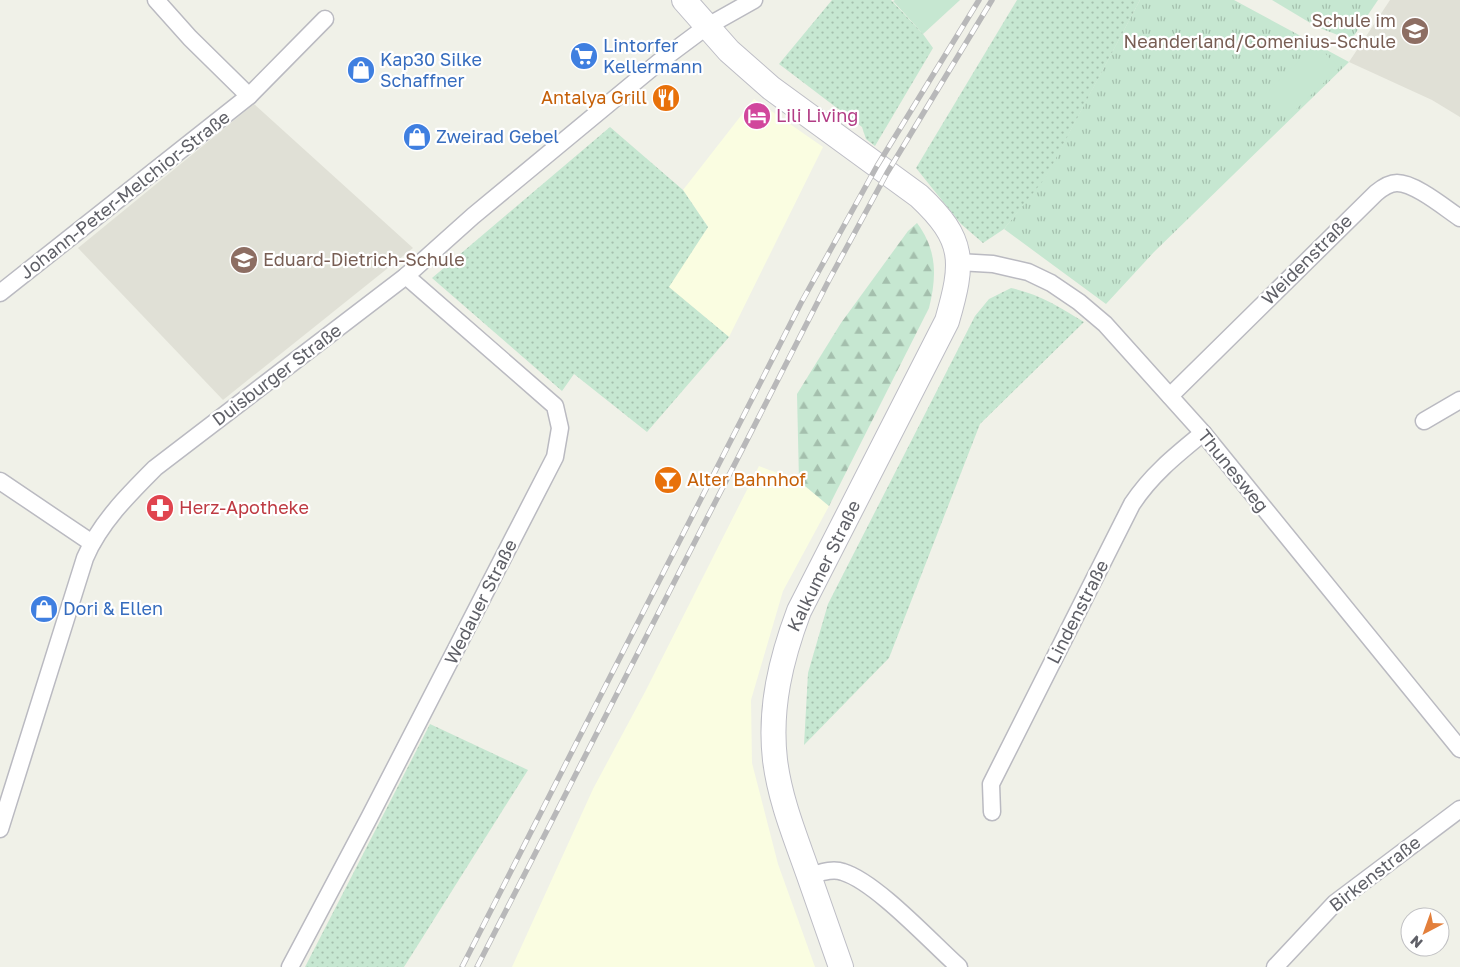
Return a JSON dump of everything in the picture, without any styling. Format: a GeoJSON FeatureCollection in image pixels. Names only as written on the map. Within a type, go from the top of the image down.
{"type":"FeatureCollection","features":[{"type":"Feature","properties":{"kind":"main road"},"geometry":{"type":"LineString","coordinates":[[684,0],[706,27]]}},
{"type":"Feature","properties":{"kind":"main road","name":"Kalkumer Straße"},"geometry":{"type":"LineString","coordinates":[[706,27],[729,51],[771,88],[919,196],[940,216],[953,236],[957,248],[957,286],[947,321],[799,611],[784,656],[778,682],[775,712],[775,760],[786,810],[841,967]]}},
{"type":"Feature","properties":{"kind":"street"},"geometry":{"type":"LineString","coordinates":[[156,0],[190,38],[249,96]]}},
{"type":"Feature","properties":{"kind":"street","name":"Duisburger Straße"},"geometry":{"type":"LineString","coordinates":[[0,828],[85,558],[92,543],[122,502],[155,468],[406,276],[561,142],[706,27],[754,0]]}},
{"type":"Feature","properties":{"kind":"street","name":"Johann-Peter-Melchior-Straße"},"geometry":{"type":"LineString","coordinates":[[0,293],[249,96],[325,19]]}},
{"type":"Feature","properties":{"kind":"street","name":"Weidenstraße"},"geometry":{"type":"LineString","coordinates":[[1170,396],[1376,193],[1387,185],[1398,183],[1413,187],[1460,218]]}},
{"type":"Feature","properties":{"kind":"street","name":"Thunesweg"},"geometry":{"type":"LineString","coordinates":[[958,262],[993,264],[1028,272],[1051,283],[1079,302],[1105,324],[1203,433],[1460,749]]}},
{"type":"Feature","properties":{"kind":"street","name":"Wedauer Straße"},"geometry":{"type":"LineString","coordinates":[[290,967],[370,818],[555,457],[560,428],[555,406],[406,276]]}},
{"type":"Feature","properties":{"kind":"street"},"geometry":{"type":"LineString","coordinates":[[1424,421],[1460,400]]}},
{"type":"Feature","properties":{"kind":"street","name":"Lindenstraße"},"geometry":{"type":"LineString","coordinates":[[992,812],[991,784],[1132,504],[1144,486],[1158,471],[1203,433]]}},
{"type":"Feature","properties":{"kind":"street"},"geometry":{"type":"LineString","coordinates":[[0,481],[92,543]]}},
{"type":"Feature","properties":{"kind":"street","name":"Birkenstraße"},"geometry":{"type":"LineString","coordinates":[[1275,967],[1335,902],[1460,809]]}},
{"type":"Feature","properties":{"kind":"street"},"geometry":{"type":"LineString","coordinates":[[809,876],[830,870],[842,871],[864,881],[959,967]]}},
{"type":"Feature","properties":{"kind":"shaded area","name":"Schule im Neanderland/Comenius-Schule"},"geometry":{"type":"Polygon","coordinates":[[[1390,0],[1460,0],[1460,117],[1432,100],[1349,62],[1390,0]]]}},
{"type":"Feature","properties":{"kind":"shaded area"},"geometry":{"type":"Polygon","coordinates":[[[754,99],[823,147],[729,337],[668,287],[708,227],[683,190],[754,99]]]}},
{"type":"Feature","properties":{"kind":"shaded area","name":"Eduard-Dietrich-Schule"},"geometry":{"type":"Polygon","coordinates":[[[254,104],[413,248],[223,400],[78,248],[254,104]]]}},
{"type":"Feature","properties":{"kind":"shaded area"},"geometry":{"type":"Polygon","coordinates":[[[759,466],[799,481],[829,506],[783,591],[751,700],[752,763],[778,864],[815,967],[512,967],[593,789],[645,692],[759,466]]]}},
{"type":"Feature","properties":{"kind":"green space"},"geometry":{"type":"Polygon","coordinates":[[[832,0],[891,0],[923,34],[933,48],[875,146],[866,139],[862,127],[779,64],[832,0]]]}},
{"type":"Feature","properties":{"kind":"green space"},"geometry":{"type":"Polygon","coordinates":[[[960,0],[923,34],[893,1],[960,0]]]}},
{"type":"Feature","properties":{"kind":"green space"},"geometry":{"type":"Polygon","coordinates":[[[1017,0],[1140,0],[1046,177],[1004,229],[983,243],[961,224],[916,168],[1017,0]]]}},
{"type":"Feature","properties":{"kind":"green space"},"geometry":{"type":"Polygon","coordinates":[[[1140,0],[1234,0],[1349,62],[1154,252],[1106,304],[1004,229],[1046,176],[1140,0]]]}},
{"type":"Feature","properties":{"kind":"green space"},"geometry":{"type":"Polygon","coordinates":[[[1272,0],[1378,0],[1351,40],[1317,27],[1272,0]]]}},
{"type":"Feature","properties":{"kind":"green space"},"geometry":{"type":"Polygon","coordinates":[[[1316,44],[1339,68],[1287,118],[1264,95],[1316,44]]]}},
{"type":"Feature","properties":{"kind":"green space"},"geometry":{"type":"Polygon","coordinates":[[[610,127],[683,190],[708,227],[669,287],[729,337],[647,432],[574,374],[562,391],[432,278],[610,127]]]}},
{"type":"Feature","properties":{"kind":"green space"},"geometry":{"type":"Polygon","coordinates":[[[917,223],[924,233],[934,264],[932,296],[929,308],[829,506],[799,481],[797,394],[841,323],[908,231],[917,223]]]}},
{"type":"Feature","properties":{"kind":"green space"},"geometry":{"type":"Polygon","coordinates":[[[1011,288],[1040,297],[1084,322],[980,424],[889,658],[804,745],[808,673],[828,604],[975,316],[989,299],[1011,288]]]}},
{"type":"Feature","properties":{"kind":"green space"},"geometry":{"type":"Polygon","coordinates":[[[430,724],[528,770],[404,967],[305,967],[430,724]]]}},
{"type":"Feature","properties":{"kind":"railway"},"geometry":{"type":"LineString","coordinates":[[462,967],[801,303],[877,166],[979,0]]}},
{"type":"Feature","properties":{"kind":"railway"},"geometry":{"type":"LineString","coordinates":[[477,967],[829,280],[887,173],[992,0]]}},
{"type":"Feature","properties":{"kind":"place","name":"Schule im Neanderland/Comenius-Schule"},"geometry":{"type":"Point","coordinates":[1415,31]}},
{"type":"Feature","properties":{"kind":"place","name":"Lintorfer Kellermann"},"geometry":{"type":"Point","coordinates":[584,56]}},
{"type":"Feature","properties":{"kind":"place","name":"Kap30 Silke Schaffner"},"geometry":{"type":"Point","coordinates":[361,70]}},
{"type":"Feature","properties":{"kind":"place","name":"Antalya Grill"},"geometry":{"type":"Point","coordinates":[666,98]}},
{"type":"Feature","properties":{"kind":"place","name":"Lili Living"},"geometry":{"type":"Point","coordinates":[757,116]}},
{"type":"Feature","properties":{"kind":"place","name":"Zweirad Gebel"},"geometry":{"type":"Point","coordinates":[417,137]}},
{"type":"Feature","properties":{"kind":"place","name":"Eduard-Dietrich-Schule"},"geometry":{"type":"Point","coordinates":[244,260]}},
{"type":"Feature","properties":{"kind":"place","name":"Alter Bahnhof"},"geometry":{"type":"Point","coordinates":[668,480]}},
{"type":"Feature","properties":{"kind":"place","name":"Herz-Apotheke"},"geometry":{"type":"Point","coordinates":[160,508]}},
{"type":"Feature","properties":{"kind":"place","name":"Dori & Ellen"},"geometry":{"type":"Point","coordinates":[44,609]}}]}
